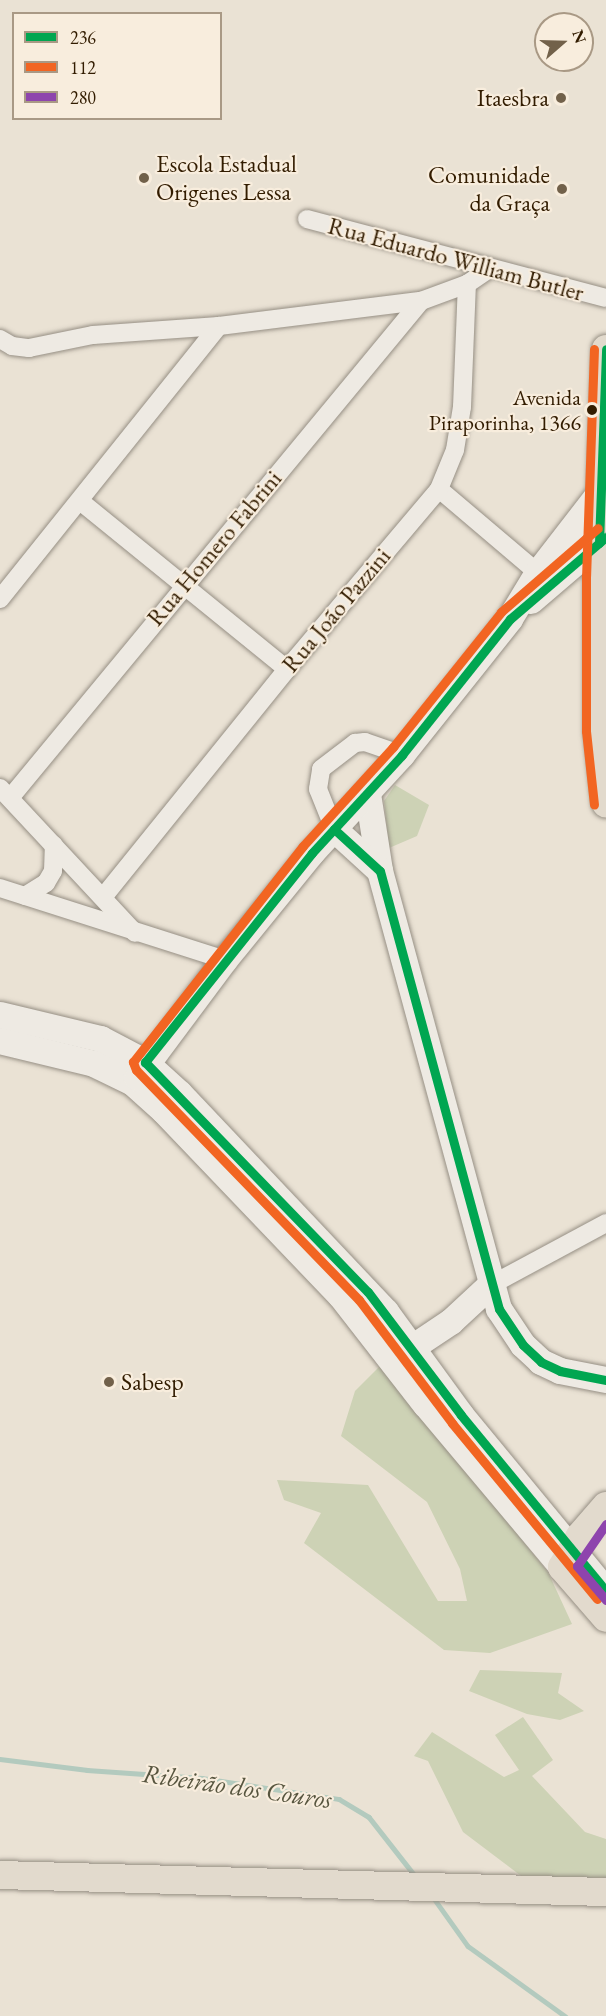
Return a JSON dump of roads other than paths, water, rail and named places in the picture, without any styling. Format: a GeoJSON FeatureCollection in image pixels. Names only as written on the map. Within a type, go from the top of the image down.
{"type":"FeatureCollection","features":[{"type":"Feature","properties":{"kind":"main road"},"geometry":{"type":"LineString","coordinates":[[606,349],[599,494],[602,540],[598,731],[606,804]]}},
{"type":"Feature","properties":{"kind":"main road"},"geometry":{"type":"LineString","coordinates":[[606,1506],[566,1558],[606,1618]]}},
{"type":"Feature","properties":{"kind":"main road"},"geometry":{"type":"LineString","coordinates":[[0,1875],[601,1895]]}},
{"type":"Feature","properties":{"kind":"street","name":"Rua Eduardo William Butler"},"geometry":{"type":"LineString","coordinates":[[307,219],[489,269],[606,298]]}},
{"type":"Feature","properties":{"kind":"street"},"geometry":{"type":"LineString","coordinates":[[1,342],[29,348],[93,335],[219,326],[421,301],[467,284],[489,269]]}},
{"type":"Feature","properties":{"kind":"street","name":"Rua João Pazzini"},"geometry":{"type":"LineString","coordinates":[[104,896],[287,669],[439,489],[455,450],[462,407],[467,284]]}},
{"type":"Feature","properties":{"kind":"street","name":"Rua Homero Fabrini"},"geometry":{"type":"LineString","coordinates":[[5,793],[421,301]]}},
{"type":"Feature","properties":{"kind":"street"},"geometry":{"type":"LineString","coordinates":[[0,599],[219,326]]}},
{"type":"Feature","properties":{"kind":"street"},"geometry":{"type":"LineString","coordinates":[[439,489],[538,573]]}},
{"type":"Feature","properties":{"kind":"street"},"geometry":{"type":"LineString","coordinates":[[139,1073],[225,960],[334,829],[402,755],[510,619],[538,573],[599,494]]}},
{"type":"Feature","properties":{"kind":"street"},"geometry":{"type":"LineString","coordinates":[[80,501],[184,583],[287,669]]}},
{"type":"Feature","properties":{"kind":"street"},"geometry":{"type":"LineString","coordinates":[[510,619],[602,540]]}},
{"type":"Feature","properties":{"kind":"street"},"geometry":{"type":"LineString","coordinates":[[380,871],[334,829],[318,789],[321,769],[355,743],[365,742],[402,755]]}},
{"type":"Feature","properties":{"kind":"street"},"geometry":{"type":"LineString","coordinates":[[5,793],[104,896],[137,934]]}},
{"type":"Feature","properties":{"kind":"street"},"geometry":{"type":"LineString","coordinates":[[368,794],[380,871],[491,1286],[509,1326],[534,1357],[560,1371],[606,1380]]}},
{"type":"Feature","properties":{"kind":"street"},"geometry":{"type":"LineString","coordinates":[[25,896],[46,884],[53,871],[54,845]]}},
{"type":"Feature","properties":{"kind":"street"},"geometry":{"type":"LineString","coordinates":[[0,888],[137,934],[225,960]]}},
{"type":"Feature","properties":{"kind":"street"},"geometry":{"type":"LineString","coordinates":[[0,1015],[73,1029],[109,1042],[340,1296],[426,1405],[566,1558],[606,1591]]}},
{"type":"Feature","properties":{"kind":"street"},"geometry":{"type":"LineString","coordinates":[[0,1041],[139,1073],[360,1283],[412,1348],[566,1558]]}},
{"type":"Feature","properties":{"kind":"street"},"geometry":{"type":"LineString","coordinates":[[412,1348],[451,1322],[491,1286],[606,1223]]}},
{"type":"Feature","properties":{"kind":"waterway","name":"Ribeirão dos Couros"},"geometry":{"type":"LineString","coordinates":[[0,1759],[87,1770],[202,1778],[339,1799],[369,1817],[416,1877]]}},
{"type":"Feature","properties":{"kind":"waterway","name":"Ribeirão dos Couros"},"geometry":{"type":"LineString","coordinates":[[433,1897],[468,1946],[565,2016]]}},
{"type":"Feature","properties":{"kind":"place","name":"Itaesbra"},"geometry":{"type":"Point","coordinates":[561,98]}},
{"type":"Feature","properties":{"kind":"place","name":"Escola Estadual Origenes Lessa"},"geometry":{"type":"Point","coordinates":[144,178]}},
{"type":"Feature","properties":{"kind":"place","name":"Comunidade da Graça"},"geometry":{"type":"Point","coordinates":[562,189]}},
{"type":"Feature","properties":{"kind":"place","name":"Avenida Piraporinha, 1366"},"geometry":{"type":"Point","coordinates":[592,410]}},
{"type":"Feature","properties":{"kind":"place","name":"Sabesp"},"geometry":{"type":"Point","coordinates":[109,1382]}}]}
